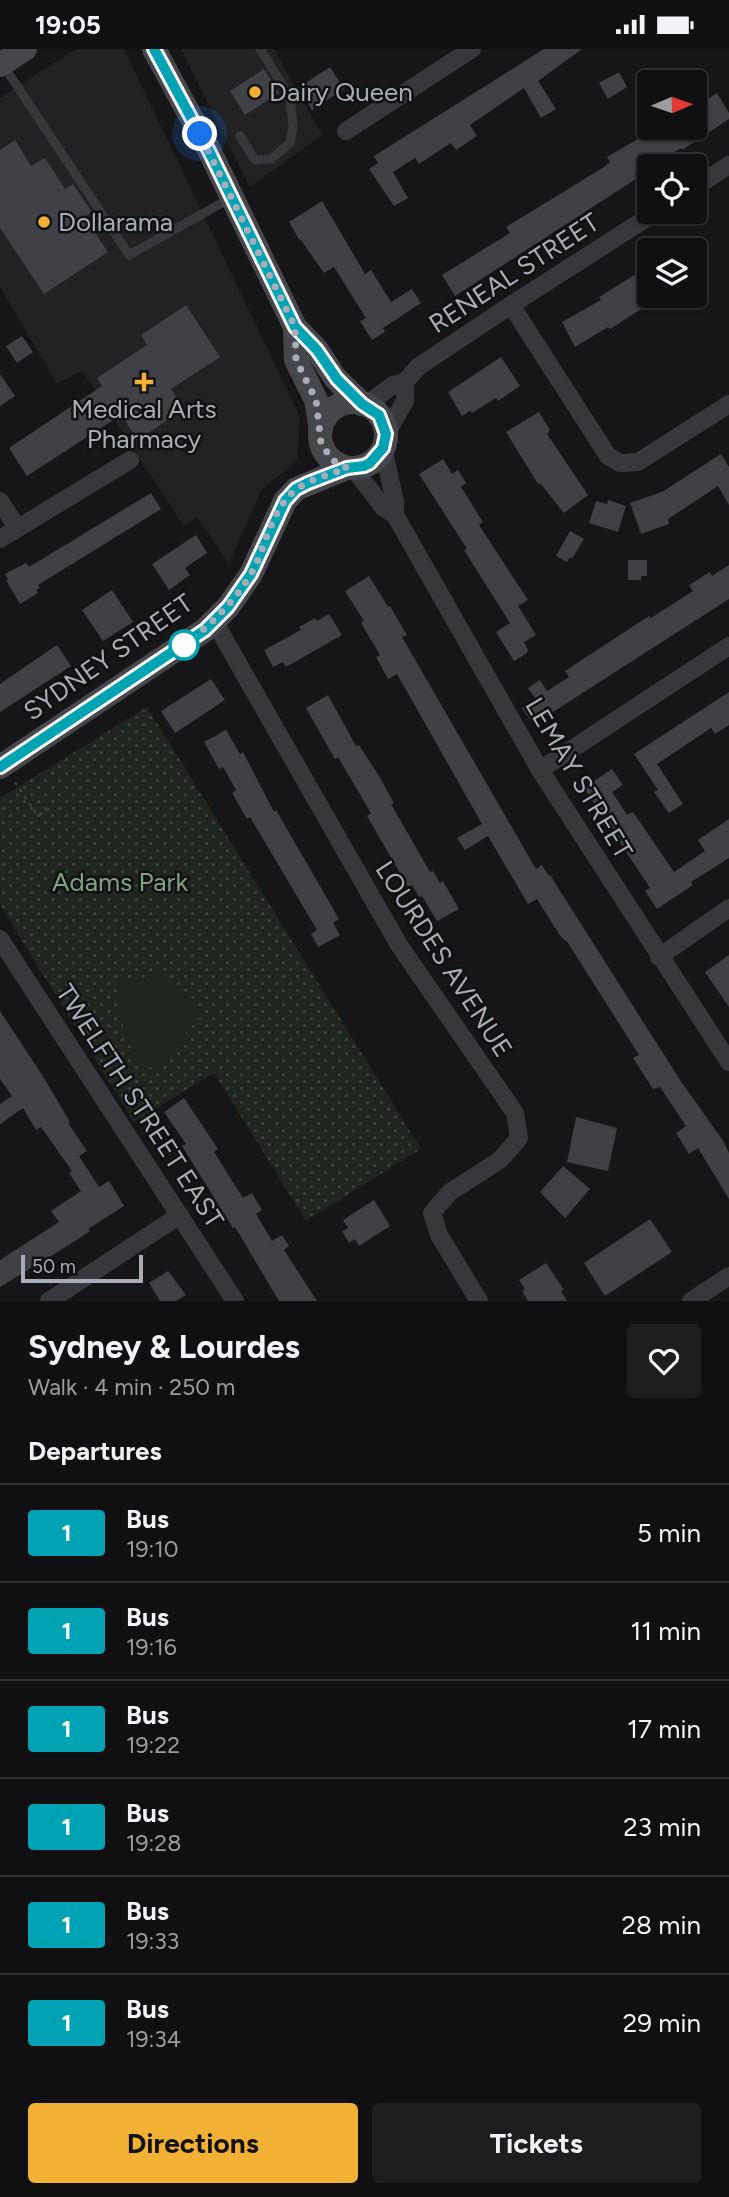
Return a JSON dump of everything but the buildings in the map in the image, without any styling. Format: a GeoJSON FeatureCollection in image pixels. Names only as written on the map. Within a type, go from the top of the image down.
{"type":"FeatureCollection","features":[{"type":"Feature","properties":{"kind":"street"},"geometry":{"type":"LineString","coordinates":[[1,64],[25,49]]}},
{"type":"Feature","properties":{"kind":"street"},"geometry":{"type":"LineString","coordinates":[[154,49],[183,100],[295,327],[317,350],[337,379],[379,415],[385,441]]}},
{"type":"Feature","properties":{"kind":"street"},"geometry":{"type":"LineString","coordinates":[[168,49],[183,100]]}},
{"type":"Feature","properties":{"kind":"street"},"geometry":{"type":"LineString","coordinates":[[346,131],[472,49]]}},
{"type":"Feature","properties":{"kind":"street"},"geometry":{"type":"LineString","coordinates":[[707,179],[729,165]]}},
{"type":"Feature","properties":{"kind":"street","name":"RENEAL STREET"},"geometry":{"type":"LineString","coordinates":[[364,404],[393,385],[405,382],[418,367],[637,224]]}},
{"type":"Feature","properties":{"kind":"street"},"geometry":{"type":"LineString","coordinates":[[511,305],[613,460],[631,464],[638,462],[729,404]]}},
{"type":"Feature","properties":{"kind":"street"},"geometry":{"type":"LineString","coordinates":[[295,327],[296,360],[316,400],[321,443],[327,455],[355,473],[370,463],[385,441],[405,401],[405,382]]}},
{"type":"Feature","properties":{"kind":"street"},"geometry":{"type":"LineString","coordinates":[[321,429],[326,417],[336,407],[349,403],[364,404]]}},
{"type":"Feature","properties":{"kind":"street","name":"LEMAY STREET"},"geometry":{"type":"LineString","coordinates":[[385,441],[395,515]]}},
{"type":"Feature","properties":{"kind":"street"},"geometry":{"type":"LineString","coordinates":[[0,538],[130,460]]}},
{"type":"Feature","properties":{"kind":"street","name":"LEMAY STREET"},"geometry":{"type":"LineString","coordinates":[[355,473],[384,508],[395,515],[540,770],[729,1062]]}},
{"type":"Feature","properties":{"kind":"street","name":"SYDNEY STREET"},"geometry":{"type":"LineString","coordinates":[[8,775],[214,621],[228,607],[251,574],[276,517],[296,489],[355,473]]}},
{"type":"Feature","properties":{"kind":"street"},"geometry":{"type":"LineString","coordinates":[[0,501],[17,527]]}},
{"type":"Feature","properties":{"kind":"street","name":"LOURDES AVENUE"},"geometry":{"type":"LineString","coordinates":[[214,621],[399,945],[515,1114],[519,1138],[500,1160],[450,1192],[432,1213],[439,1235],[479,1301]]}},
{"type":"Feature","properties":{"kind":"street"},"geometry":{"type":"LineString","coordinates":[[540,770],[729,646]]}},
{"type":"Feature","properties":{"kind":"street"},"geometry":{"type":"LineString","coordinates":[[659,957],[729,908]]}},
{"type":"Feature","properties":{"kind":"street","name":"TWELFTH STREET EAST"},"geometry":{"type":"LineString","coordinates":[[0,939],[235,1301]]}},
{"type":"Feature","properties":{"kind":"street"},"geometry":{"type":"LineString","coordinates":[[49,1301],[180,1215]]}},
{"type":"Feature","properties":{"kind":"street"},"geometry":{"type":"LineString","coordinates":[[691,1301],[729,1276]]}},
{"type":"Feature","properties":{"kind":"lane"},"geometry":{"type":"LineString","coordinates":[[240,136],[255,160],[271,159],[290,143],[293,127],[290,97],[260,49]]}},
{"type":"Feature","properties":{"kind":"lane"},"geometry":{"type":"LineString","coordinates":[[1,64],[129,255],[232,198]]}},
{"type":"Feature","properties":{"kind":"path"},"geometry":{"type":"LineString","coordinates":[[8,775],[38,815],[50,808]]}},
{"type":"Feature","properties":{"kind":"shaded area"},"geometry":{"type":"Polygon","coordinates":[[[76,49],[124,49],[300,417],[297,460],[261,491],[229,563],[197,517],[184,526],[82,370],[57,384],[0,287],[0,98],[76,49]]]}},
{"type":"Feature","properties":{"kind":"shaded area"},"geometry":{"type":"Polygon","coordinates":[[[181,49],[274,49],[322,135],[250,187],[181,49]]]}},
{"type":"Feature","properties":{"kind":"green space","name":"Adams Park"},"geometry":{"type":"Polygon","coordinates":[[[147,707],[421,1149],[306,1221],[214,1073],[134,1122],[0,905],[0,798],[147,707]]]}},
{"type":"Feature","properties":{"kind":"green space"},"geometry":{"type":"Polygon","coordinates":[[[160,975],[189,994],[204,1013],[153,1068],[141,1066],[118,1014],[122,980],[160,975]]]}},
{"type":"Feature","properties":{"kind":"bus line","name":"1"},"geometry":{"type":"LineString","coordinates":[[0,767],[205,630],[228,607],[251,574],[276,517],[296,489],[347,468],[370,463],[380,454],[385,441],[385,428],[379,415],[362,404],[337,379],[317,350],[295,327],[209,151],[154,49]]}},
{"type":"Feature","properties":{"kind":"place","name":"Dairy Queen"},"geometry":{"type":"Point","coordinates":[255,92]}},
{"type":"Feature","properties":{"kind":"place","name":"Dollarama"},"geometry":{"type":"Point","coordinates":[44,222]}},
{"type":"Feature","properties":{"kind":"place","name":"Medical Arts Pharmacy"},"geometry":{"type":"Point","coordinates":[144,382]}},
{"type":"Feature","properties":{"kind":"route"},"geometry":{"type":"LineString","coordinates":[[184,645],[205,630],[228,607],[251,574],[285,501],[296,489],[347,468],[332,460],[321,443],[316,400],[296,360],[295,327],[200,134]]}}]}
